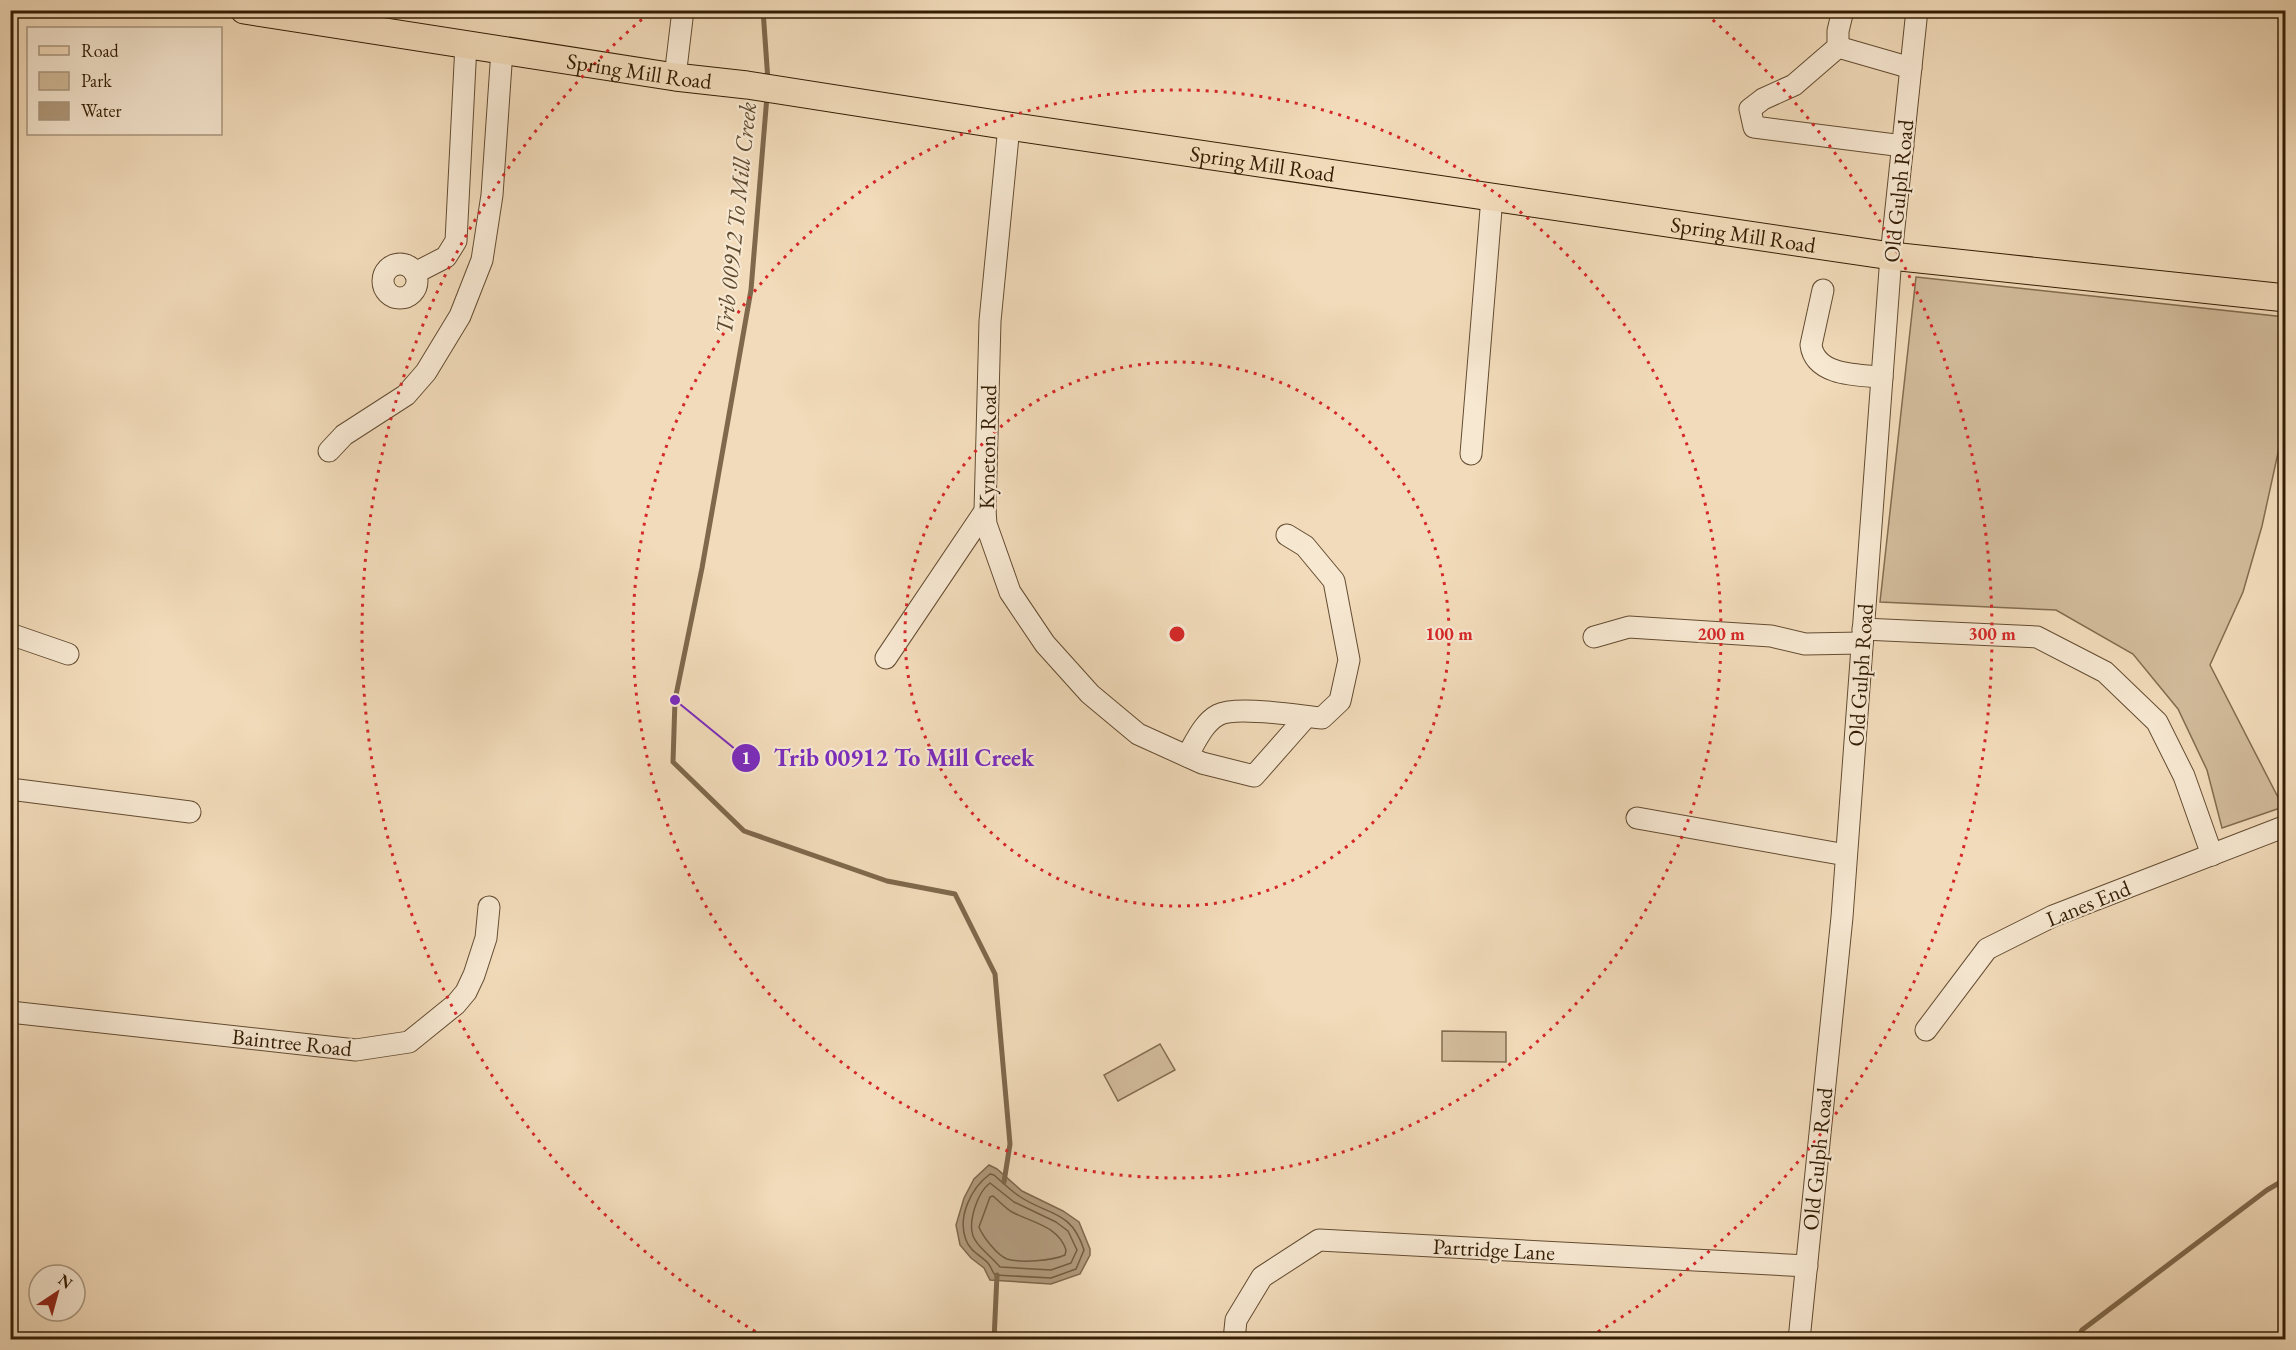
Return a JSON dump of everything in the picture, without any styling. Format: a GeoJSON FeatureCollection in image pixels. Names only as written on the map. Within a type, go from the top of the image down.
{"type":"FeatureCollection","features":[{"type":"Feature","properties":{"kind":"main road","name":"Spring Mill Road"},"geometry":{"type":"LineString","coordinates":[[244,10],[1891,256],[2286,298]]}},
{"type":"Feature","properties":{"kind":"street"},"geometry":{"type":"LineString","coordinates":[[675,76],[683,10]]}},
{"type":"Feature","properties":{"kind":"street"},"geometry":{"type":"LineString","coordinates":[[1843,10],[1838,31],[1838,47],[1794,85],[1763,99],[1750,110],[1754,127],[1903,146]]}},
{"type":"Feature","properties":{"kind":"street","name":"Old Gulph Road"},"geometry":{"type":"LineString","coordinates":[[1799,1340],[1846,855],[1891,256],[1917,10]]}},
{"type":"Feature","properties":{"kind":"street"},"geometry":{"type":"LineString","coordinates":[[415,273],[446,257],[456,241],[466,44]]}},
{"type":"Feature","properties":{"kind":"street"},"geometry":{"type":"LineString","coordinates":[[1838,47],[1911,68]]}},
{"type":"Feature","properties":{"kind":"street"},"geometry":{"type":"LineString","coordinates":[[329,451],[344,435],[406,395],[426,372],[460,316],[482,260],[492,195],[502,50]]}},
{"type":"Feature","properties":{"kind":"street","name":"Kyneton Road"},"geometry":{"type":"LineString","coordinates":[[1010,126],[990,321],[985,512],[986,524],[1010,592],[1045,644],[1090,694],[1138,734],[1202,763],[1254,776],[1306,717]]}},
{"type":"Feature","properties":{"kind":"street"},"geometry":{"type":"LineString","coordinates":[[1470,454],[1492,197]]}},
{"type":"Feature","properties":{"kind":"street"},"geometry":{"type":"LineString","coordinates":[[1823,290],[1811,345],[1812,354],[1818,362],[1829,369],[1853,375],[1882,377]]}},
{"type":"Feature","properties":{"kind":"street"},"geometry":{"type":"LineString","coordinates":[[886,658],[985,512]]}},
{"type":"Feature","properties":{"kind":"street"},"geometry":{"type":"LineString","coordinates":[[1187,756],[1204,727],[1218,714],[1239,711],[1322,718],[1340,701],[1349,660],[1334,581],[1305,546],[1287,535]]}},
{"type":"Feature","properties":{"kind":"street"},"geometry":{"type":"LineString","coordinates":[[1594,637],[1629,627],[1770,636],[1804,644],[1863,636],[2037,637],[2105,672],[2157,722],[2184,776],[2212,855]]}},
{"type":"Feature","properties":{"kind":"street"},"geometry":{"type":"LineString","coordinates":[[10,634],[68,654]]}},
{"type":"Feature","properties":{"kind":"street"},"geometry":{"type":"LineString","coordinates":[[10,789],[190,812]]}},
{"type":"Feature","properties":{"kind":"street"},"geometry":{"type":"LineString","coordinates":[[1637,818],[1846,855]]}},
{"type":"Feature","properties":{"kind":"street","name":"Lanes End"},"geometry":{"type":"LineString","coordinates":[[1926,1030],[1987,949],[2053,916],[2286,826]]}},
{"type":"Feature","properties":{"kind":"street","name":"Baintree Road"},"geometry":{"type":"LineString","coordinates":[[10,1012],[356,1050],[408,1042],[456,1004],[466,992],[486,938],[489,907]]}},
{"type":"Feature","properties":{"kind":"street","name":"Partridge Lane"},"geometry":{"type":"LineString","coordinates":[[1234,1340],[1236,1320],[1262,1277],[1319,1240],[1807,1266]]}},
{"type":"Feature","properties":{"kind":"green space"},"geometry":{"type":"Polygon","coordinates":[[[1916,277],[2285,317],[2285,421],[2262,526],[2243,592],[2210,665],[2283,807],[2222,828],[2207,770],[2178,709],[2133,654],[2056,610],[1880,602],[1916,277]]]}},
{"type":"Feature","properties":{"kind":"green space"},"geometry":{"type":"Polygon","coordinates":[[[1442,1031],[1506,1032],[1506,1062],[1442,1061],[1442,1031]]]}},
{"type":"Feature","properties":{"kind":"green space"},"geometry":{"type":"Polygon","coordinates":[[[1160,1044],[1175,1070],[1118,1101],[1104,1075],[1160,1044]]]}},
{"type":"Feature","properties":{"kind":"water"},"geometry":{"type":"Polygon","coordinates":[[[989,1165],[997,1169],[1022,1191],[1063,1211],[1079,1222],[1090,1249],[1090,1255],[1080,1274],[1051,1284],[990,1280],[984,1268],[960,1245],[956,1225],[964,1198],[974,1179],[989,1165]]]}},
{"type":"Feature","properties":{"kind":"waterway","name":"Trib 00912 To Mill Creek"},"geometry":{"type":"LineString","coordinates":[[763,10],[768,81]]}},
{"type":"Feature","properties":{"kind":"waterway","name":"Trib 00912 To Mill Creek"},"geometry":{"type":"LineString","coordinates":[[767,96],[751,290],[702,568],[675,700],[673,762],[744,831],[887,881],[955,894],[995,974],[1010,1144],[1004,1182]]}},
{"type":"Feature","properties":{"kind":"waterway"},"geometry":{"type":"LineString","coordinates":[[2076,1340],[2082,1330],[2267,1190],[2286,1179]]}},
{"type":"Feature","properties":{"kind":"waterway","name":"Trib 00912 To Mill Creek"},"geometry":{"type":"LineString","coordinates":[[994,1340],[997,1275]]}},
{"type":"Feature","properties":{"kind":"place","name":"Trib 00912 To Mill Creek"},"geometry":{"type":"Point","coordinates":[675,700]}}]}
